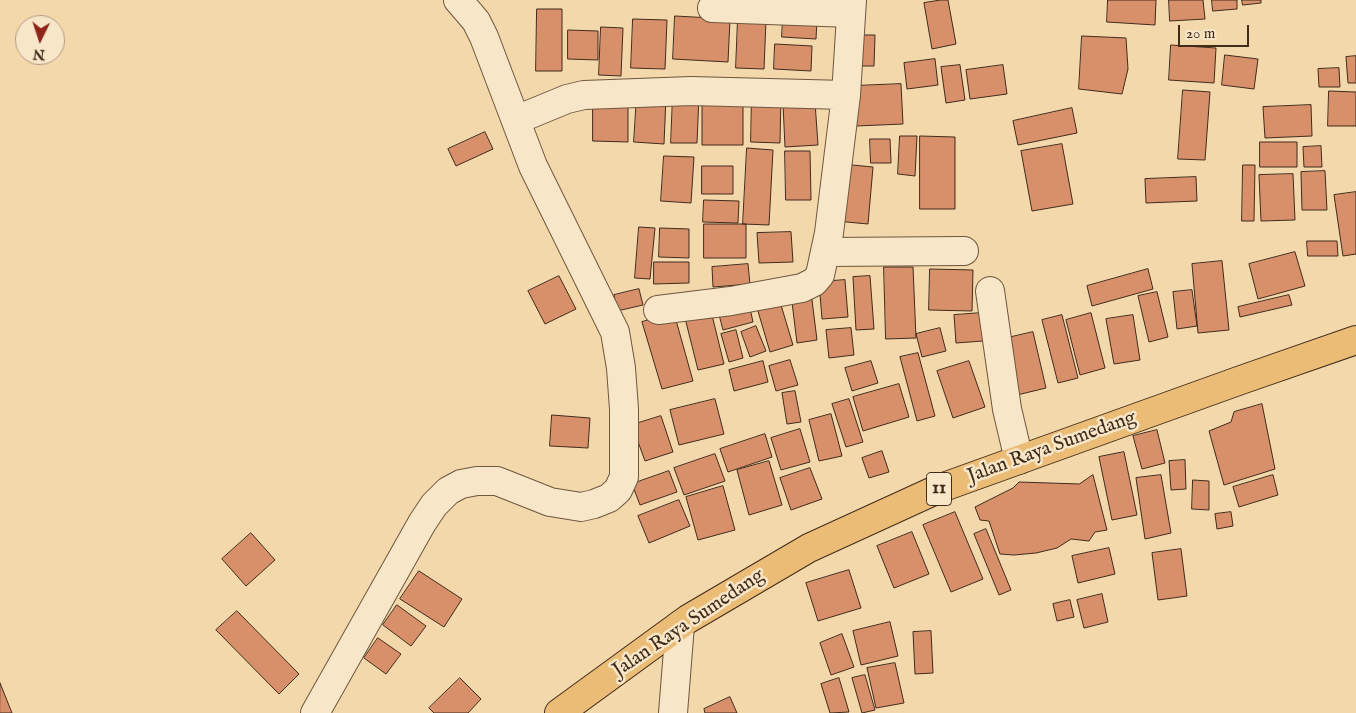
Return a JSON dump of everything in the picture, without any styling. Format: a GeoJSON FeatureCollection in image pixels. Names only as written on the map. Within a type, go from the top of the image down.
{"type":"FeatureCollection","features":[{"type":"Feature","properties":{"kind":"highway","name":"Jalan Raya Sumedang"},"geometry":{"type":"LineString","coordinates":[[559,713],[680,625],[759,576],[809,548],[938,489],[1356,340]]}},
{"type":"Feature","properties":{"kind":"street"},"geometry":{"type":"LineString","coordinates":[[315,713],[422,523],[448,491],[461,484],[477,480],[497,481],[550,502],[581,507],[609,498],[618,490],[624,476],[624,409],[621,368],[615,332],[533,166],[484,37],[476,21],[458,0]]}},
{"type":"Feature","properties":{"kind":"street"},"geometry":{"type":"LineString","coordinates":[[658,310],[730,301],[802,288],[814,282],[820,275],[826,252],[846,95],[851,6],[712,8]]}},
{"type":"Feature","properties":{"kind":"street"},"geometry":{"type":"LineString","coordinates":[[516,120],[568,99],[584,95],[691,91],[846,95]]}},
{"type":"Feature","properties":{"kind":"street"},"geometry":{"type":"LineString","coordinates":[[826,252],[964,251]]}},
{"type":"Feature","properties":{"kind":"street"},"geometry":{"type":"LineString","coordinates":[[990,291],[1007,409],[1019,460]]}},
{"type":"Feature","properties":{"kind":"street"},"geometry":{"type":"LineString","coordinates":[[673,713],[680,625]]}},
{"type":"Feature","properties":{"kind":"building"},"geometry":{"type":"Polygon","coordinates":[[[948,0],[956,44],[932,49],[924,3],[948,0]]]}},
{"type":"Feature","properties":{"kind":"building"},"geometry":{"type":"Polygon","coordinates":[[[1108,0],[1156,0],[1155,25],[1107,22],[1108,0]]]}},
{"type":"Feature","properties":{"kind":"building"},"geometry":{"type":"Polygon","coordinates":[[[1169,0],[1203,0],[1205,19],[1170,21],[1169,0]]]}},
{"type":"Feature","properties":{"kind":"building"},"geometry":{"type":"Polygon","coordinates":[[[1212,0],[1237,0],[1237,9],[1213,11],[1212,0]]]}},
{"type":"Feature","properties":{"kind":"building"},"geometry":{"type":"Polygon","coordinates":[[[1242,0],[1261,0],[1261,3],[1243,5],[1242,0]]]}},
{"type":"Feature","properties":{"kind":"building"},"geometry":{"type":"Polygon","coordinates":[[[537,9],[562,9],[562,71],[536,71],[537,9]]]}},
{"type":"Feature","properties":{"kind":"building"},"geometry":{"type":"Polygon","coordinates":[[[675,16],[730,19],[728,62],[673,59],[675,16]]]}},
{"type":"Feature","properties":{"kind":"building"},"geometry":{"type":"Polygon","coordinates":[[[738,18],[766,20],[764,69],[736,68],[738,18]]]}},
{"type":"Feature","properties":{"kind":"building"},"geometry":{"type":"Polygon","coordinates":[[[783,18],[817,20],[816,39],[782,37],[783,18]]]}},
{"type":"Feature","properties":{"kind":"building"},"geometry":{"type":"Polygon","coordinates":[[[633,19],[667,20],[665,69],[631,68],[633,19]]]}},
{"type":"Feature","properties":{"kind":"building"},"geometry":{"type":"Polygon","coordinates":[[[601,27],[623,28],[621,76],[599,75],[601,27]]]}},
{"type":"Feature","properties":{"kind":"building"},"geometry":{"type":"Polygon","coordinates":[[[568,30],[598,31],[598,60],[568,59],[568,30]]]}},
{"type":"Feature","properties":{"kind":"building"},"geometry":{"type":"Polygon","coordinates":[[[860,35],[875,35],[874,66],[860,66],[860,35]]]}},
{"type":"Feature","properties":{"kind":"building"},"geometry":{"type":"Polygon","coordinates":[[[1082,36],[1126,38],[1128,69],[1122,94],[1079,89],[1082,36]]]}},
{"type":"Feature","properties":{"kind":"building"},"geometry":{"type":"Polygon","coordinates":[[[775,44],[812,46],[811,71],[774,69],[775,44]]]}},
{"type":"Feature","properties":{"kind":"building"},"geometry":{"type":"Polygon","coordinates":[[[1171,45],[1216,48],[1214,83],[1169,80],[1171,45]]]}},
{"type":"Feature","properties":{"kind":"building"},"geometry":{"type":"Polygon","coordinates":[[[1225,55],[1258,59],[1254,89],[1222,85],[1225,55]]]}},
{"type":"Feature","properties":{"kind":"building"},"geometry":{"type":"Polygon","coordinates":[[[1356,56],[1356,83],[1348,83],[1346,57],[1356,56]]]}},
{"type":"Feature","properties":{"kind":"building"},"geometry":{"type":"Polygon","coordinates":[[[935,59],[938,85],[907,89],[904,63],[935,59]]]}},
{"type":"Feature","properties":{"kind":"building"},"geometry":{"type":"Polygon","coordinates":[[[960,65],[965,100],[946,103],[941,67],[960,65]]]}},
{"type":"Feature","properties":{"kind":"building"},"geometry":{"type":"Polygon","coordinates":[[[1003,65],[1007,94],[970,99],[966,70],[1003,65]]]}},
{"type":"Feature","properties":{"kind":"building"},"geometry":{"type":"Polygon","coordinates":[[[1339,68],[1340,87],[1319,87],[1318,69],[1339,68]]]}},
{"type":"Feature","properties":{"kind":"building"},"geometry":{"type":"Polygon","coordinates":[[[901,84],[903,124],[856,126],[854,86],[901,84]]]}},
{"type":"Feature","properties":{"kind":"building"},"geometry":{"type":"Polygon","coordinates":[[[1183,90],[1210,92],[1205,160],[1178,159],[1183,90]]]}},
{"type":"Feature","properties":{"kind":"building"},"geometry":{"type":"Polygon","coordinates":[[[1329,91],[1356,92],[1356,126],[1328,126],[1329,91]]]}},
{"type":"Feature","properties":{"kind":"building"},"geometry":{"type":"Polygon","coordinates":[[[752,93],[781,94],[780,143],[751,142],[752,93]]]}},
{"type":"Feature","properties":{"kind":"building"},"geometry":{"type":"Polygon","coordinates":[[[637,95],[666,97],[664,144],[634,142],[637,95]]]}},
{"type":"Feature","properties":{"kind":"building"},"geometry":{"type":"Polygon","coordinates":[[[673,95],[699,96],[697,143],[671,143],[673,95]]]}},
{"type":"Feature","properties":{"kind":"building"},"geometry":{"type":"Polygon","coordinates":[[[593,96],[628,96],[628,142],[593,141],[593,96]]]}},
{"type":"Feature","properties":{"kind":"building"},"geometry":{"type":"Polygon","coordinates":[[[743,102],[743,145],[702,145],[702,103],[743,102]]]}},
{"type":"Feature","properties":{"kind":"building"},"geometry":{"type":"Polygon","coordinates":[[[815,102],[818,145],[785,147],[783,104],[815,102]]]}},
{"type":"Feature","properties":{"kind":"building"},"geometry":{"type":"Polygon","coordinates":[[[1311,105],[1312,136],[1265,138],[1263,107],[1311,105]]]}},
{"type":"Feature","properties":{"kind":"building"},"geometry":{"type":"Polygon","coordinates":[[[1072,108],[1077,133],[1018,145],[1013,121],[1072,108]]]}},
{"type":"Feature","properties":{"kind":"building"},"geometry":{"type":"Polygon","coordinates":[[[485,132],[493,149],[456,166],[448,149],[485,132]]]}},
{"type":"Feature","properties":{"kind":"building"},"geometry":{"type":"Polygon","coordinates":[[[900,136],[917,136],[915,176],[898,174],[900,136]]]}},
{"type":"Feature","properties":{"kind":"building"},"geometry":{"type":"Polygon","coordinates":[[[920,136],[955,137],[955,209],[920,209],[920,136]]]}},
{"type":"Feature","properties":{"kind":"building"},"geometry":{"type":"Polygon","coordinates":[[[870,139],[890,139],[891,163],[871,163],[870,139]]]}},
{"type":"Feature","properties":{"kind":"building"},"geometry":{"type":"Polygon","coordinates":[[[1260,142],[1297,142],[1297,167],[1260,167],[1260,142]]]}},
{"type":"Feature","properties":{"kind":"building"},"geometry":{"type":"Polygon","coordinates":[[[1062,144],[1073,204],[1032,211],[1021,151],[1062,144]]]}},
{"type":"Feature","properties":{"kind":"building"},"geometry":{"type":"Polygon","coordinates":[[[1321,146],[1322,167],[1304,167],[1303,147],[1321,146]]]}},
{"type":"Feature","properties":{"kind":"building"},"geometry":{"type":"Polygon","coordinates":[[[747,148],[773,150],[769,225],[743,224],[747,148]]]}},
{"type":"Feature","properties":{"kind":"building"},"geometry":{"type":"Polygon","coordinates":[[[785,151],[810,151],[811,200],[786,200],[785,151]]]}},
{"type":"Feature","properties":{"kind":"building"},"geometry":{"type":"Polygon","coordinates":[[[664,156],[694,157],[691,203],[661,201],[664,156]]]}},
{"type":"Feature","properties":{"kind":"building"},"geometry":{"type":"Polygon","coordinates":[[[842,164],[873,167],[868,224],[836,221],[842,164]]]}},
{"type":"Feature","properties":{"kind":"building"},"geometry":{"type":"Polygon","coordinates":[[[1243,165],[1255,165],[1254,221],[1242,221],[1243,165]]]}},
{"type":"Feature","properties":{"kind":"building"},"geometry":{"type":"Polygon","coordinates":[[[702,166],[733,166],[733,194],[702,194],[702,166]]]}},
{"type":"Feature","properties":{"kind":"building"},"geometry":{"type":"Polygon","coordinates":[[[1325,171],[1327,210],[1302,210],[1301,172],[1325,171]]]}},
{"type":"Feature","properties":{"kind":"building"},"geometry":{"type":"Polygon","coordinates":[[[1293,174],[1295,220],[1261,221],[1259,175],[1293,174]]]}},
{"type":"Feature","properties":{"kind":"building"},"geometry":{"type":"Polygon","coordinates":[[[1196,177],[1197,201],[1146,203],[1145,179],[1196,177]]]}},
{"type":"Feature","properties":{"kind":"building"},"geometry":{"type":"Polygon","coordinates":[[[1356,192],[1356,254],[1343,256],[1334,195],[1356,192]]]}},
{"type":"Feature","properties":{"kind":"building"},"geometry":{"type":"Polygon","coordinates":[[[704,200],[739,201],[738,223],[703,222],[704,200]]]}},
{"type":"Feature","properties":{"kind":"building"},"geometry":{"type":"Polygon","coordinates":[[[704,224],[746,224],[746,258],[704,258],[704,224]]]}},
{"type":"Feature","properties":{"kind":"building"},"geometry":{"type":"Polygon","coordinates":[[[639,227],[655,228],[650,279],[635,278],[639,227]]]}},
{"type":"Feature","properties":{"kind":"building"},"geometry":{"type":"Polygon","coordinates":[[[660,228],[689,229],[689,258],[659,257],[660,228]]]}},
{"type":"Feature","properties":{"kind":"building"},"geometry":{"type":"Polygon","coordinates":[[[791,232],[793,262],[759,263],[757,233],[791,232]]]}},
{"type":"Feature","properties":{"kind":"building"},"geometry":{"type":"Polygon","coordinates":[[[1307,241],[1337,241],[1338,256],[1308,256],[1307,241]]]}},
{"type":"Feature","properties":{"kind":"building"},"geometry":{"type":"Polygon","coordinates":[[[1295,252],[1305,286],[1258,299],[1249,264],[1295,252]]]}},
{"type":"Feature","properties":{"kind":"building"},"geometry":{"type":"Polygon","coordinates":[[[1222,261],[1229,330],[1198,333],[1192,264],[1222,261]]]}},
{"type":"Feature","properties":{"kind":"building"},"geometry":{"type":"Polygon","coordinates":[[[654,262],[689,262],[689,283],[654,284],[654,262]]]}},
{"type":"Feature","properties":{"kind":"building"},"geometry":{"type":"Polygon","coordinates":[[[748,264],[750,284],[713,287],[712,267],[748,264]]]}},
{"type":"Feature","properties":{"kind":"building"},"geometry":{"type":"Polygon","coordinates":[[[884,267],[913,267],[916,338],[886,339],[884,267]]]}},
{"type":"Feature","properties":{"kind":"building"},"geometry":{"type":"Polygon","coordinates":[[[930,269],[973,270],[972,311],[929,310],[930,269]]]}},
{"type":"Feature","properties":{"kind":"building"},"geometry":{"type":"Polygon","coordinates":[[[1148,269],[1153,289],[1092,306],[1087,286],[1148,269]]]}},
{"type":"Feature","properties":{"kind":"building"},"geometry":{"type":"Polygon","coordinates":[[[559,276],[576,309],[545,324],[528,291],[559,276]]]}},
{"type":"Feature","properties":{"kind":"building"},"geometry":{"type":"Polygon","coordinates":[[[870,276],[874,329],[856,330],[853,277],[870,276]]]}},
{"type":"Feature","properties":{"kind":"building"},"geometry":{"type":"Polygon","coordinates":[[[845,280],[848,317],[822,319],[819,282],[845,280]]]}},
{"type":"Feature","properties":{"kind":"building"},"geometry":{"type":"Polygon","coordinates":[[[639,289],[643,305],[617,311],[614,295],[639,289]]]}},
{"type":"Feature","properties":{"kind":"building"},"geometry":{"type":"Polygon","coordinates":[[[1192,290],[1197,326],[1177,329],[1173,292],[1192,290]]]}},
{"type":"Feature","properties":{"kind":"building"},"geometry":{"type":"Polygon","coordinates":[[[811,292],[817,340],[797,343],[791,294],[811,292]]]}},
{"type":"Feature","properties":{"kind":"building"},"geometry":{"type":"Polygon","coordinates":[[[1157,292],[1168,337],[1149,342],[1138,296],[1157,292]]]}},
{"type":"Feature","properties":{"kind":"building"},"geometry":{"type":"Polygon","coordinates":[[[778,295],[793,345],[770,352],[755,301],[778,295]]]}},
{"type":"Feature","properties":{"kind":"building"},"geometry":{"type":"Polygon","coordinates":[[[1289,295],[1292,305],[1240,317],[1238,307],[1289,295]]]}},
{"type":"Feature","properties":{"kind":"building"},"geometry":{"type":"Polygon","coordinates":[[[748,299],[753,322],[723,330],[717,307],[748,299]]]}},
{"type":"Feature","properties":{"kind":"building"},"geometry":{"type":"Polygon","coordinates":[[[710,307],[724,364],[698,370],[684,314],[710,307]]]}},
{"type":"Feature","properties":{"kind":"building"},"geometry":{"type":"Polygon","coordinates":[[[674,313],[693,381],[662,389],[642,322],[674,313]]]}},
{"type":"Feature","properties":{"kind":"building"},"geometry":{"type":"Polygon","coordinates":[[[982,313],[983,341],[956,343],[954,315],[982,313]]]}},
{"type":"Feature","properties":{"kind":"building"},"geometry":{"type":"Polygon","coordinates":[[[1091,313],[1105,368],[1080,375],[1066,320],[1091,313]]]}},
{"type":"Feature","properties":{"kind":"building"},"geometry":{"type":"Polygon","coordinates":[[[1062,315],[1078,378],[1058,383],[1042,320],[1062,315]]]}},
{"type":"Feature","properties":{"kind":"building"},"geometry":{"type":"Polygon","coordinates":[[[1133,315],[1140,360],[1114,364],[1106,319],[1133,315]]]}},
{"type":"Feature","properties":{"kind":"building"},"geometry":{"type":"Polygon","coordinates":[[[756,326],[766,351],[750,357],[741,332],[756,326]]]}},
{"type":"Feature","properties":{"kind":"building"},"geometry":{"type":"Polygon","coordinates":[[[851,328],[854,355],[829,358],[826,330],[851,328]]]}},
{"type":"Feature","properties":{"kind":"building"},"geometry":{"type":"Polygon","coordinates":[[[940,328],[946,351],[922,357],[916,334],[940,328]]]}},
{"type":"Feature","properties":{"kind":"building"},"geometry":{"type":"Polygon","coordinates":[[[736,330],[743,358],[729,362],[721,334],[736,330]]]}},
{"type":"Feature","properties":{"kind":"building"},"geometry":{"type":"Polygon","coordinates":[[[1033,332],[1046,388],[1017,395],[1003,339],[1033,332]]]}},
{"type":"Feature","properties":{"kind":"building"},"geometry":{"type":"Polygon","coordinates":[[[918,353],[935,416],[917,421],[900,357],[918,353]]]}},
{"type":"Feature","properties":{"kind":"building"},"geometry":{"type":"Polygon","coordinates":[[[790,360],[798,385],[776,391],[769,366],[790,360]]]}},
{"type":"Feature","properties":{"kind":"building"},"geometry":{"type":"Polygon","coordinates":[[[763,361],[768,382],[734,391],[729,370],[763,361]]]}},
{"type":"Feature","properties":{"kind":"building"},"geometry":{"type":"Polygon","coordinates":[[[871,361],[878,383],[852,391],[845,368],[871,361]]]}},
{"type":"Feature","properties":{"kind":"building"},"geometry":{"type":"Polygon","coordinates":[[[969,361],[985,407],[953,418],[937,371],[969,361]]]}},
{"type":"Feature","properties":{"kind":"building"},"geometry":{"type":"Polygon","coordinates":[[[899,384],[909,417],[863,431],[853,397],[899,384]]]}},
{"type":"Feature","properties":{"kind":"building"},"geometry":{"type":"Polygon","coordinates":[[[795,391],[801,422],[787,424],[782,393],[795,391]]]}},
{"type":"Feature","properties":{"kind":"building"},"geometry":{"type":"Polygon","coordinates":[[[715,399],[724,434],[679,445],[670,410],[715,399]]]}},
{"type":"Feature","properties":{"kind":"building"},"geometry":{"type":"Polygon","coordinates":[[[849,399],[863,442],[846,447],[832,404],[849,399]]]}},
{"type":"Feature","properties":{"kind":"building"},"geometry":{"type":"Polygon","coordinates":[[[1262,404],[1275,469],[1224,485],[1209,431],[1231,422],[1234,412],[1262,404]]]}},
{"type":"Feature","properties":{"kind":"building"},"geometry":{"type":"Polygon","coordinates":[[[831,414],[842,456],[819,461],[809,420],[831,414]]]}},
{"type":"Feature","properties":{"kind":"building"},"geometry":{"type":"Polygon","coordinates":[[[552,415],[590,418],[588,448],[550,446],[552,415]]]}},
{"type":"Feature","properties":{"kind":"building"},"geometry":{"type":"Polygon","coordinates":[[[661,416],[673,452],[645,461],[632,425],[661,416]]]}},
{"type":"Feature","properties":{"kind":"building"},"geometry":{"type":"Polygon","coordinates":[[[800,429],[810,462],[781,470],[771,438],[800,429]]]}},
{"type":"Feature","properties":{"kind":"building"},"geometry":{"type":"Polygon","coordinates":[[[1157,430],[1165,463],[1142,469],[1133,436],[1157,430]]]}},
{"type":"Feature","properties":{"kind":"building"},"geometry":{"type":"Polygon","coordinates":[[[765,434],[772,457],[728,472],[720,449],[765,434]]]}},
{"type":"Feature","properties":{"kind":"building"},"geometry":{"type":"Polygon","coordinates":[[[882,451],[889,472],[869,478],[862,458],[882,451]]]}},
{"type":"Feature","properties":{"kind":"building"},"geometry":{"type":"Polygon","coordinates":[[[1124,452],[1137,515],[1112,520],[1099,457],[1124,452]]]}},
{"type":"Feature","properties":{"kind":"building"},"geometry":{"type":"Polygon","coordinates":[[[715,454],[725,481],[684,495],[674,468],[715,454]]]}},
{"type":"Feature","properties":{"kind":"building"},"geometry":{"type":"Polygon","coordinates":[[[1185,460],[1186,489],[1171,490],[1169,461],[1185,460]]]}},
{"type":"Feature","properties":{"kind":"building"},"geometry":{"type":"Polygon","coordinates":[[[769,461],[782,505],[749,515],[737,470],[769,461]]]}},
{"type":"Feature","properties":{"kind":"building"},"geometry":{"type":"Polygon","coordinates":[[[810,468],[822,499],[791,510],[780,478],[810,468]]]}},
{"type":"Feature","properties":{"kind":"building"},"geometry":{"type":"Polygon","coordinates":[[[669,471],[677,492],[640,505],[632,484],[669,471]]]}},
{"type":"Feature","properties":{"kind":"building"},"geometry":{"type":"Polygon","coordinates":[[[1093,475],[1107,530],[1095,532],[1089,541],[1071,539],[1057,548],[1036,553],[1000,554],[989,521],[980,520],[975,507],[1013,488],[1019,482],[1079,484],[1093,475]]]}},
{"type":"Feature","properties":{"kind":"building"},"geometry":{"type":"Polygon","coordinates":[[[1161,475],[1171,533],[1145,539],[1136,478],[1161,475]]]}},
{"type":"Feature","properties":{"kind":"building"},"geometry":{"type":"Polygon","coordinates":[[[1273,475],[1278,495],[1239,507],[1233,487],[1273,475]]]}},
{"type":"Feature","properties":{"kind":"building"},"geometry":{"type":"Polygon","coordinates":[[[1193,480],[1209,481],[1209,510],[1192,509],[1193,480]]]}},
{"type":"Feature","properties":{"kind":"building"},"geometry":{"type":"Polygon","coordinates":[[[723,486],[735,530],[698,540],[686,497],[723,486]]]}},
{"type":"Feature","properties":{"kind":"building"},"geometry":{"type":"Polygon","coordinates":[[[679,500],[690,526],[649,543],[638,516],[679,500]]]}},
{"type":"Feature","properties":{"kind":"building"},"geometry":{"type":"Polygon","coordinates":[[[955,512],[983,579],[951,592],[923,525],[955,512]]]}},
{"type":"Feature","properties":{"kind":"building"},"geometry":{"type":"Polygon","coordinates":[[[1231,512],[1233,526],[1217,529],[1215,514],[1231,512]]]}},
{"type":"Feature","properties":{"kind":"building"},"geometry":{"type":"Polygon","coordinates":[[[986,529],[1011,590],[999,595],[974,534],[986,529]]]}},
{"type":"Feature","properties":{"kind":"building"},"geometry":{"type":"Polygon","coordinates":[[[912,532],[929,574],[894,588],[877,546],[912,532]]]}},
{"type":"Feature","properties":{"kind":"building"},"geometry":{"type":"Polygon","coordinates":[[[251,533],[275,560],[246,586],[222,559],[251,533]]]}},
{"type":"Feature","properties":{"kind":"building"},"geometry":{"type":"Polygon","coordinates":[[[1109,548],[1115,574],[1078,583],[1072,556],[1109,548]]]}},
{"type":"Feature","properties":{"kind":"building"},"geometry":{"type":"Polygon","coordinates":[[[1181,549],[1187,596],[1158,600],[1152,553],[1181,549]]]}},
{"type":"Feature","properties":{"kind":"building"},"geometry":{"type":"Polygon","coordinates":[[[849,570],[861,608],[818,621],[806,583],[849,570]]]}},
{"type":"Feature","properties":{"kind":"building"},"geometry":{"type":"Polygon","coordinates":[[[419,571],[462,599],[444,627],[400,599],[419,571]]]}},
{"type":"Feature","properties":{"kind":"building"},"geometry":{"type":"Polygon","coordinates":[[[1102,594],[1108,622],[1084,628],[1077,600],[1102,594]]]}},
{"type":"Feature","properties":{"kind":"building"},"geometry":{"type":"Polygon","coordinates":[[[1070,600],[1074,617],[1057,621],[1053,604],[1070,600]]]}},
{"type":"Feature","properties":{"kind":"building"},"geometry":{"type":"Polygon","coordinates":[[[397,605],[426,626],[411,646],[383,625],[397,605]]]}},
{"type":"Feature","properties":{"kind":"building"},"geometry":{"type":"Polygon","coordinates":[[[237,611],[299,674],[279,694],[216,630],[237,611]]]}},
{"type":"Feature","properties":{"kind":"building"},"geometry":{"type":"Polygon","coordinates":[[[890,622],[898,656],[861,665],[853,631],[890,622]]]}},
{"type":"Feature","properties":{"kind":"building"},"geometry":{"type":"Polygon","coordinates":[[[931,631],[933,673],[915,674],[913,632],[931,631]]]}},
{"type":"Feature","properties":{"kind":"building"},"geometry":{"type":"Polygon","coordinates":[[[842,634],[854,667],[831,675],[820,643],[842,634]]]}},
{"type":"Feature","properties":{"kind":"building"},"geometry":{"type":"Polygon","coordinates":[[[378,638],[401,654],[386,674],[364,658],[378,638]]]}},
{"type":"Feature","properties":{"kind":"building"},"geometry":{"type":"Polygon","coordinates":[[[895,663],[904,703],[876,708],[867,668],[895,663]]]}},
{"type":"Feature","properties":{"kind":"building"},"geometry":{"type":"Polygon","coordinates":[[[865,675],[875,710],[862,713],[852,678],[865,675]]]}},
{"type":"Feature","properties":{"kind":"building"},"geometry":{"type":"Polygon","coordinates":[[[460,678],[481,699],[468,713],[434,713],[429,708],[460,678]]]}},
{"type":"Feature","properties":{"kind":"building"},"geometry":{"type":"Polygon","coordinates":[[[839,678],[849,712],[830,713],[821,684],[839,678]]]}},
{"type":"Feature","properties":{"kind":"building"},"geometry":{"type":"Polygon","coordinates":[[[0,683],[12,713],[0,713],[0,683]]]}},
{"type":"Feature","properties":{"kind":"building"},"geometry":{"type":"Polygon","coordinates":[[[730,697],[737,713],[705,713],[704,709],[730,697]]]}}]}
